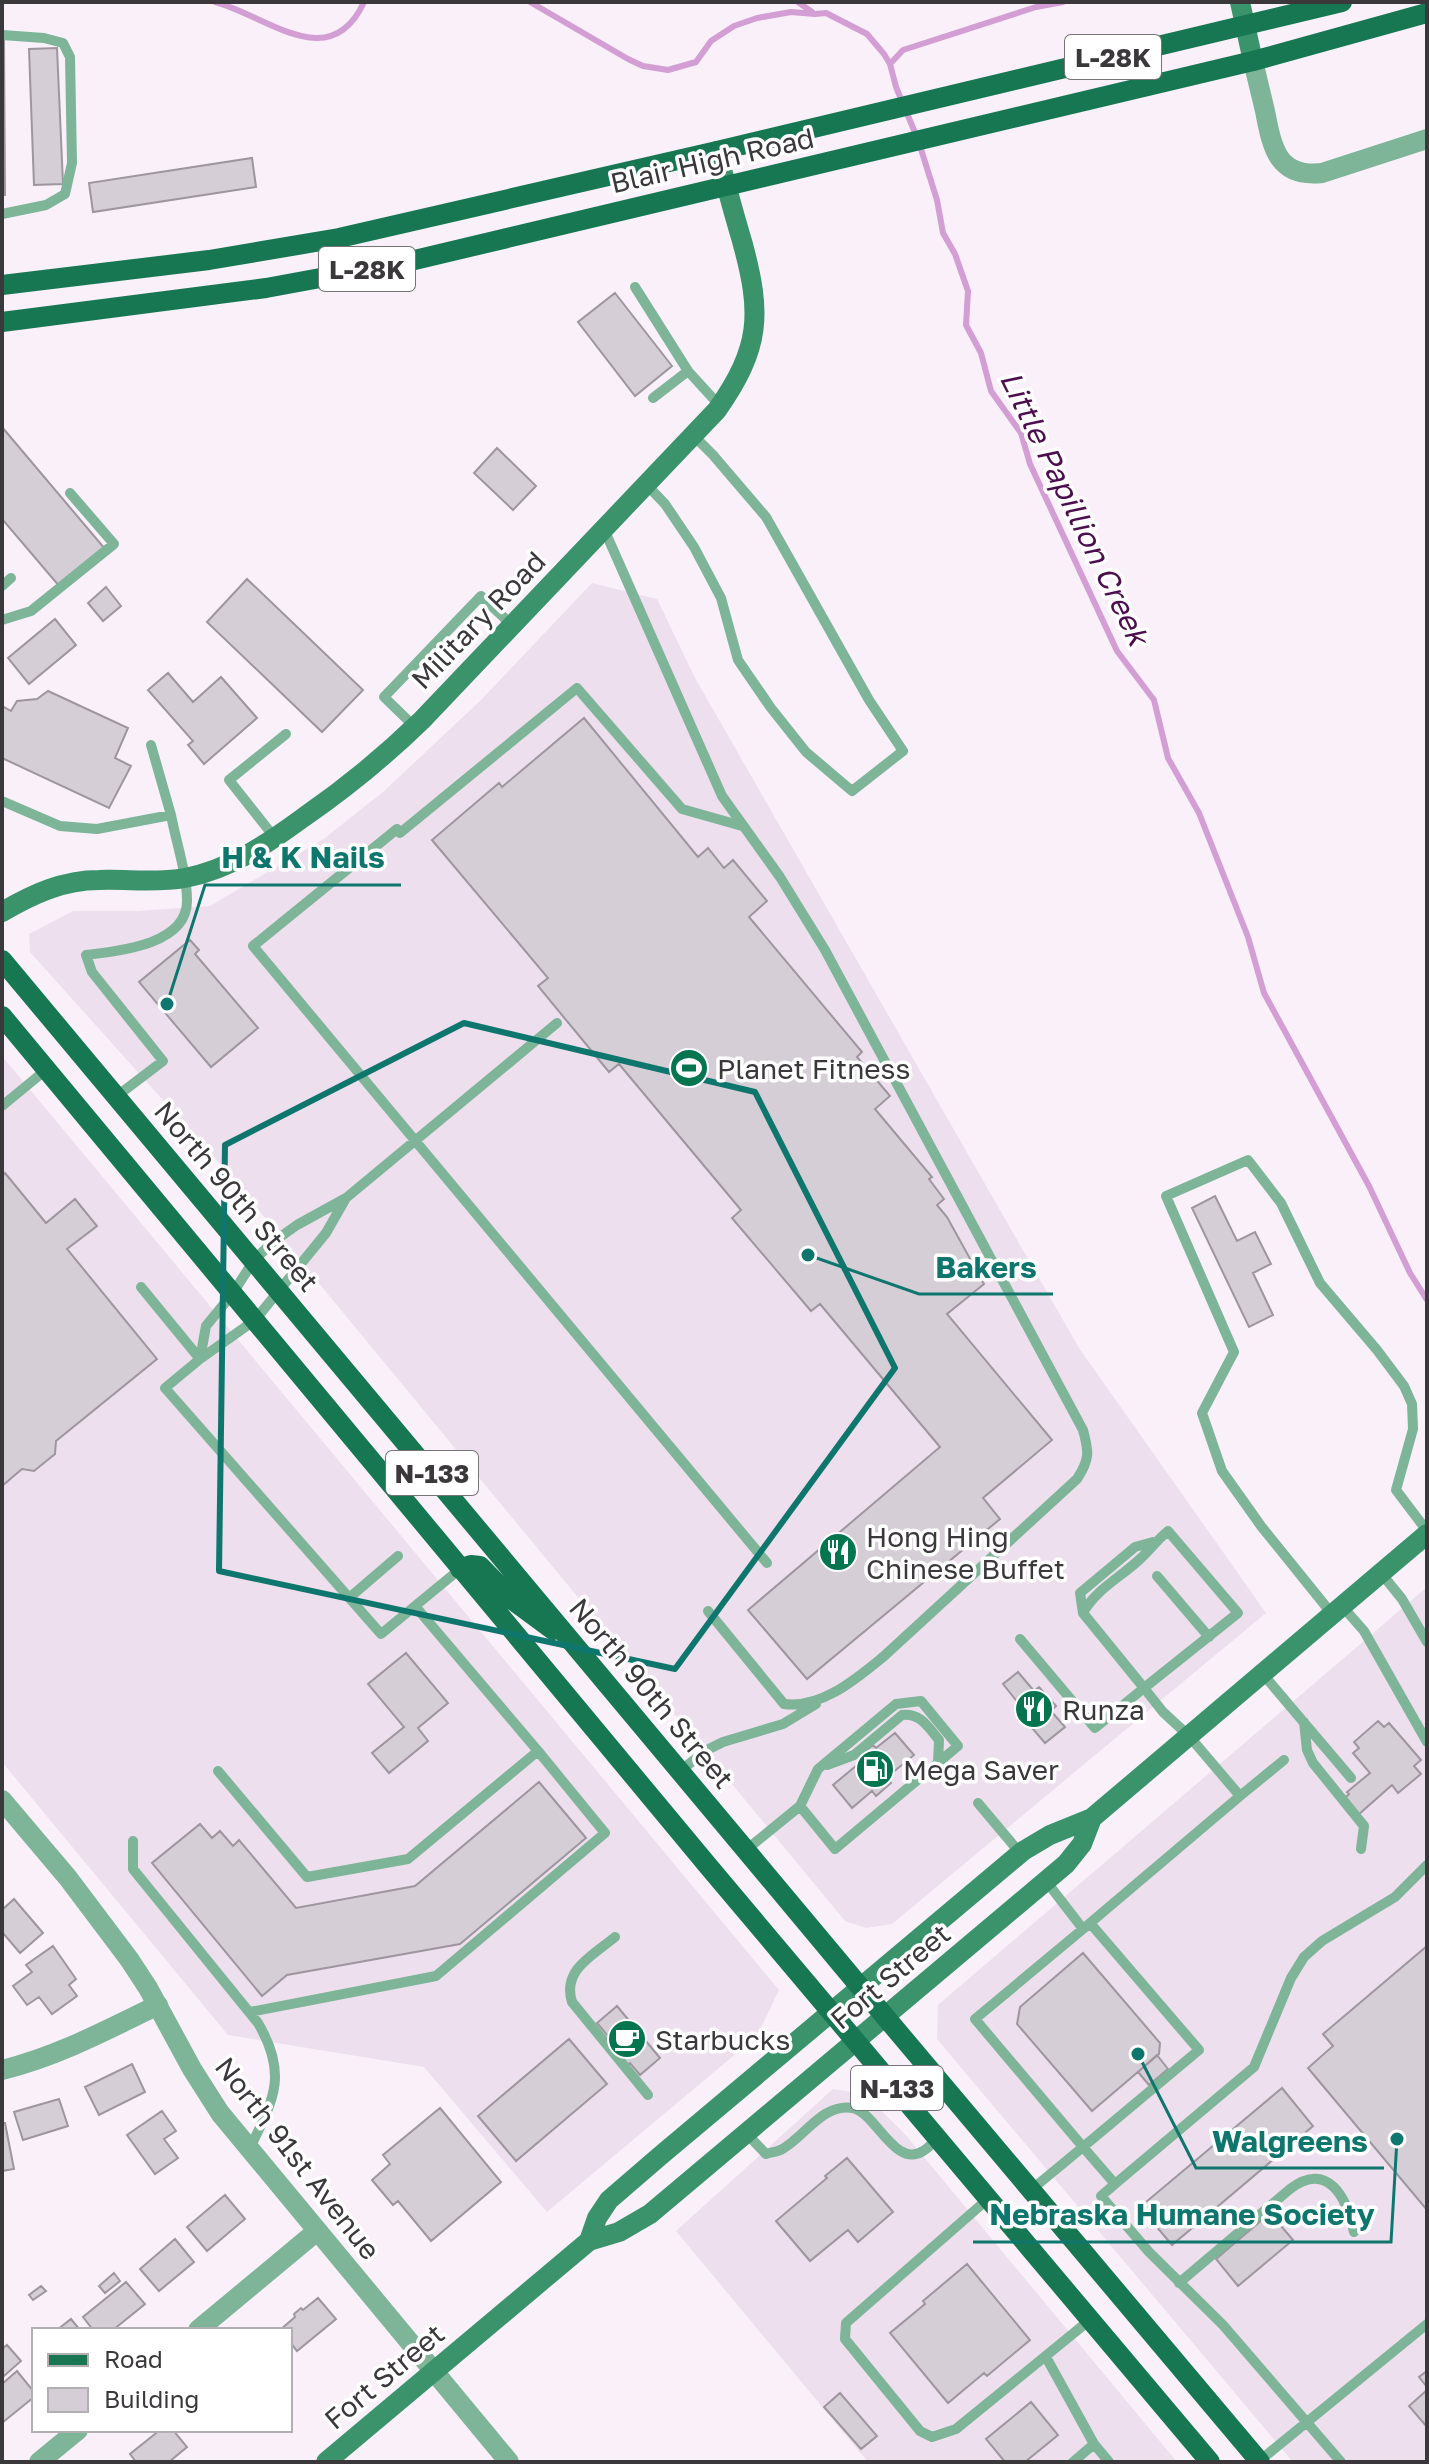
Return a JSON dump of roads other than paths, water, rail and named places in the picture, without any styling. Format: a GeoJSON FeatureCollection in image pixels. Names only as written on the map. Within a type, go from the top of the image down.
{"type":"FeatureCollection","features":[{"type":"Feature","properties":{"kind":"main road"},"geometry":{"type":"LineString","coordinates":[[1240,2],[1253,61]]}},
{"type":"Feature","properties":{"kind":"main road","name":"Blair High Road"},"geometry":{"type":"LineString","coordinates":[[2,285],[209,260],[339,238],[1342,2]]}},
{"type":"Feature","properties":{"kind":"main road","name":"Blair High Road"},"geometry":{"type":"LineString","coordinates":[[2,322],[266,288],[402,263],[1253,61],[1427,13]]}},
{"type":"Feature","properties":{"kind":"main road","name":"Military Road"},"geometry":{"type":"LineString","coordinates":[[2,912],[40,892],[74,882],[184,878],[219,869],[275,838],[386,755],[693,435],[735,386],[747,358],[756,321],[751,273],[717,151]]}},
{"type":"Feature","properties":{"kind":"main road","name":"North 90th Street"},"geometry":{"type":"LineString","coordinates":[[2,960],[1259,2462]]}},
{"type":"Feature","properties":{"kind":"main road","name":"N-133"},"geometry":{"type":"LineString","coordinates":[[2,1016],[460,1569],[1210,2462]]}},
{"type":"Feature","properties":{"kind":"main road","name":"Fort Street"},"geometry":{"type":"LineString","coordinates":[[589,2241],[597,2218],[609,2200],[1020,1853],[1050,1835],[1092,1818],[1427,1533]]}},
{"type":"Feature","properties":{"kind":"main road"},"geometry":{"type":"LineString","coordinates":[[460,1569],[480,1566],[515,1602],[582,1652]]}},
{"type":"Feature","properties":{"kind":"main road","name":"Fort Street"},"geometry":{"type":"LineString","coordinates":[[326,2462],[589,2241],[619,2232],[650,2214],[747,2134],[1066,1864],[1082,1844],[1092,1818]]}},
{"type":"Feature","properties":{"kind":"street"},"geometry":{"type":"LineString","coordinates":[[1253,61],[1273,148],[1284,163],[1295,171],[1308,175],[1322,173],[1427,139]]}},
{"type":"Feature","properties":{"kind":"street","name":"North 91st Avenue"},"geometry":{"type":"LineString","coordinates":[[2,1800],[129,1959],[220,2113],[509,2462]]}},
{"type":"Feature","properties":{"kind":"street"},"geometry":{"type":"LineString","coordinates":[[2,2070],[71,2048],[158,2005]]}},
{"type":"Feature","properties":{"kind":"street"},"geometry":{"type":"LineString","coordinates":[[200,2328],[317,2231]]}},
{"type":"Feature","properties":{"kind":"street"},"geometry":{"type":"LineString","coordinates":[[39,2462],[76,2432]]}},
{"type":"Feature","properties":{"kind":"lane"},"geometry":{"type":"LineString","coordinates":[[2,35],[44,38],[63,43],[70,57],[72,163],[65,194],[46,205],[2,214]]}},
{"type":"Feature","properties":{"kind":"lane"},"geometry":{"type":"LineString","coordinates":[[635,287],[688,371],[720,406]]}},
{"type":"Feature","properties":{"kind":"lane"},"geometry":{"type":"LineString","coordinates":[[653,398],[688,371]]}},
{"type":"Feature","properties":{"kind":"lane"},"geometry":{"type":"LineString","coordinates":[[646,484],[665,504],[694,547],[721,598],[738,660],[806,752],[852,791],[903,751],[869,700],[766,517],[693,435]]}},
{"type":"Feature","properties":{"kind":"lane"},"geometry":{"type":"LineString","coordinates":[[2,620],[31,611],[114,544],[70,493]]}},
{"type":"Feature","properties":{"kind":"lane"},"geometry":{"type":"LineString","coordinates":[[604,529],[722,796],[780,877],[825,950],[1075,1416],[1088,1449],[1086,1465],[1077,1479],[883,1657],[805,1712],[783,1724],[723,1742],[680,1771]]}},
{"type":"Feature","properties":{"kind":"lane"},"geometry":{"type":"LineString","coordinates":[[415,727],[384,697],[481,596],[512,625]]}},
{"type":"Feature","properties":{"kind":"lane"},"geometry":{"type":"LineString","coordinates":[[742,826],[682,809],[577,688],[253,946],[767,1563]]}},
{"type":"Feature","properties":{"kind":"lane"},"geometry":{"type":"LineString","coordinates":[[275,838],[229,780],[286,734]]}},
{"type":"Feature","properties":{"kind":"lane"},"geometry":{"type":"LineString","coordinates":[[117,1096],[163,1061],[92,972],[86,955],[131,950],[153,942],[184,917],[187,902],[171,815],[151,745]]}},
{"type":"Feature","properties":{"kind":"lane"},"geometry":{"type":"LineString","coordinates":[[2,801],[60,826],[97,829],[171,815]]}},
{"type":"Feature","properties":{"kind":"lane"},"geometry":{"type":"LineString","coordinates":[[200,1359],[206,1326],[233,1293],[254,1260],[273,1242],[346,1198],[557,1023]]}},
{"type":"Feature","properties":{"kind":"lane"},"geometry":{"type":"LineString","coordinates":[[2,1106],[47,1069]]}},
{"type":"Feature","properties":{"kind":"lane"},"geometry":{"type":"LineString","coordinates":[[1427,1533],[1396,1490],[1413,1429],[1412,1404],[1404,1386],[1320,1283],[1281,1203],[1248,1160],[1166,1196],[1234,1352],[1202,1413],[1222,1471],[1261,1526],[1337,1610],[1364,1631],[1427,1742]]}},
{"type":"Feature","properties":{"kind":"lane"},"geometry":{"type":"LineString","coordinates":[[346,1198],[326,1233],[255,1320],[165,1388],[381,1634],[460,1569]]}},
{"type":"Feature","properties":{"kind":"lane"},"geometry":{"type":"LineString","coordinates":[[141,1287],[200,1359]]}},
{"type":"Feature","properties":{"kind":"lane"},"geometry":{"type":"LineString","coordinates":[[1020,1639],[1095,1728],[1144,1688],[1209,1637],[1238,1613],[1168,1531],[1155,1541],[1143,1557],[1089,1601],[1083,1613],[1144,1688],[1163,1712],[1189,1736],[1240,1796]]}},
{"type":"Feature","properties":{"kind":"lane"},"geometry":{"type":"LineString","coordinates":[[349,1598],[398,1556]]}},
{"type":"Feature","properties":{"kind":"lane"},"geometry":{"type":"LineString","coordinates":[[1381,1573],[1402,1599],[1427,1642]]}},
{"type":"Feature","properties":{"kind":"lane"},"geometry":{"type":"LineString","coordinates":[[1157,1576],[1209,1637]]}},
{"type":"Feature","properties":{"kind":"lane"},"geometry":{"type":"LineString","coordinates":[[250,2012],[436,1976],[605,1833],[415,1606]]}},
{"type":"Feature","properties":{"kind":"lane"},"geometry":{"type":"LineString","coordinates":[[708,1611],[784,1704],[811,1703],[833,1692]]}},
{"type":"Feature","properties":{"kind":"lane"},"geometry":{"type":"LineString","coordinates":[[1262,1673],[1351,1778]]}},
{"type":"Feature","properties":{"kind":"lane"},"geometry":{"type":"LineString","coordinates":[[746,1850],[800,1806],[818,1769],[896,1704],[921,1701],[958,1746],[835,1849],[800,1806]]}},
{"type":"Feature","properties":{"kind":"lane"},"geometry":{"type":"LineString","coordinates":[[818,1769],[854,1755],[902,1715],[911,1714],[919,1717],[939,1740],[938,1763]]}},
{"type":"Feature","properties":{"kind":"lane"},"geometry":{"type":"LineString","coordinates":[[1304,1722],[1307,1750],[1313,1763],[1364,1826],[1361,1849]]}},
{"type":"Feature","properties":{"kind":"lane"},"geometry":{"type":"LineString","coordinates":[[218,1771],[307,1877],[408,1859],[538,1751]]}},
{"type":"Feature","properties":{"kind":"lane"},"geometry":{"type":"LineString","coordinates":[[1115,2184],[975,2019],[1284,1760]]}},
{"type":"Feature","properties":{"kind":"lane"},"geometry":{"type":"LineString","coordinates":[[978,1803],[1020,1853]]}},
{"type":"Feature","properties":{"kind":"lane"},"geometry":{"type":"LineString","coordinates":[[133,1841],[133,1869],[250,2012],[269,2040],[277,2071],[271,2104],[249,2150]]}},
{"type":"Feature","properties":{"kind":"lane"},"geometry":{"type":"LineString","coordinates":[[1341,2462],[1223,2325],[1179,2283],[1101,2196],[1254,2067],[1291,1978],[1304,1957],[1322,1941],[1395,1897],[1427,1865]]}},
{"type":"Feature","properties":{"kind":"lane"},"geometry":{"type":"LineString","coordinates":[[1031,2190],[1199,2050],[1046,1881]]}},
{"type":"Feature","properties":{"kind":"lane"},"geometry":{"type":"LineString","coordinates":[[615,1937],[573,1974],[569,1993],[572,2002],[648,2095]]}},
{"type":"Feature","properties":{"kind":"lane"},"geometry":{"type":"LineString","coordinates":[[747,2134],[766,2154],[782,2150],[825,2113],[848,2108],[857,2109],[867,2116],[896,2148],[910,2154],[921,2153],[939,2138]]}},
{"type":"Feature","properties":{"kind":"lane"},"geometry":{"type":"LineString","coordinates":[[1179,2283],[1290,2189],[1311,2177],[1320,2177],[1344,2201],[1350,2211],[1354,2232]]}},
{"type":"Feature","properties":{"kind":"lane"},"geometry":{"type":"LineString","coordinates":[[989,2198],[846,2323],[845,2339],[920,2431],[932,2437],[956,2429],[1091,2319]]}},
{"type":"Feature","properties":{"kind":"lane"},"geometry":{"type":"LineString","coordinates":[[1259,2462],[1427,2324]]}},
{"type":"Feature","properties":{"kind":"lane"},"geometry":{"type":"LineString","coordinates":[[1046,2357],[1094,2444],[1109,2462]]}},
{"type":"Feature","properties":{"kind":"lane"},"geometry":{"type":"LineString","coordinates":[[1073,2462],[1094,2444]]}},
{"type":"Feature","properties":{"kind":"waterway"},"geometry":{"type":"LineString","coordinates":[[215,2],[296,35],[315,38],[334,35],[350,24],[364,2]]}},
{"type":"Feature","properties":{"kind":"waterway"},"geometry":{"type":"LineString","coordinates":[[530,2],[628,59],[643,66],[668,70],[696,62],[711,41],[734,26],[791,12],[826,13],[867,34],[884,54],[916,135]]}},
{"type":"Feature","properties":{"kind":"waterway"},"geometry":{"type":"LineString","coordinates":[[798,2],[812,12]]}},
{"type":"Feature","properties":{"kind":"waterway"},"geometry":{"type":"LineString","coordinates":[[890,64],[903,50],[1036,7],[1063,2]]}},
{"type":"Feature","properties":{"kind":"waterway","name":"Little Papillion Creek"},"geometry":{"type":"LineString","coordinates":[[920,146],[937,200],[943,233],[955,254],[968,291],[966,325],[981,353],[991,391],[1021,433],[1030,464],[1117,651],[1154,700],[1168,758],[1199,813],[1248,937],[1264,993],[1427,1300]]}},
{"type":"Feature","properties":{"kind":"place","name":"H & K Nails"},"geometry":{"type":"Point","coordinates":[167,1004]}},
{"type":"Feature","properties":{"kind":"place","name":"Planet Fitness"},"geometry":{"type":"Point","coordinates":[689,1068]}},
{"type":"Feature","properties":{"kind":"place","name":"Bakers"},"geometry":{"type":"Point","coordinates":[808,1255]}},
{"type":"Feature","properties":{"kind":"place","name":"Hong Hing Chinese Buffet"},"geometry":{"type":"Point","coordinates":[838,1552]}},
{"type":"Feature","properties":{"kind":"place","name":"Runza"},"geometry":{"type":"Point","coordinates":[1034,1709]}},
{"type":"Feature","properties":{"kind":"place","name":"Mega Saver"},"geometry":{"type":"Point","coordinates":[875,1769]}},
{"type":"Feature","properties":{"kind":"place","name":"Starbucks"},"geometry":{"type":"Point","coordinates":[627,2039]}},
{"type":"Feature","properties":{"kind":"place","name":"Walgreens"},"geometry":{"type":"Point","coordinates":[1138,2054]}},
{"type":"Feature","properties":{"kind":"place","name":"Nebraska Humane Society"},"geometry":{"type":"Point","coordinates":[1397,2139]}}]}
